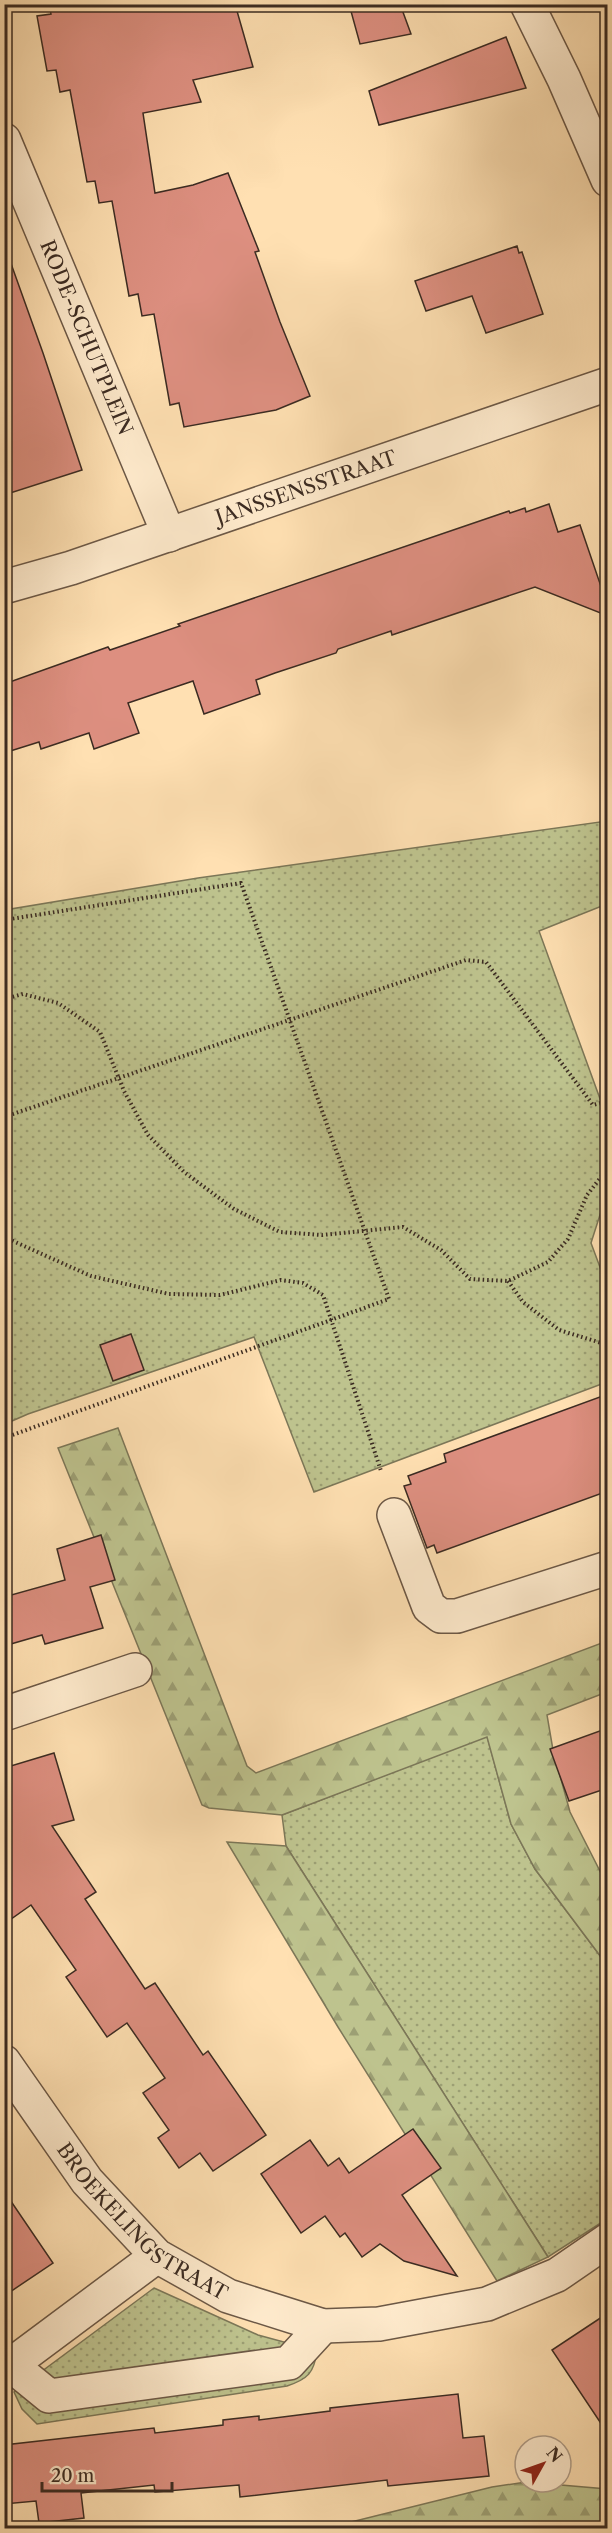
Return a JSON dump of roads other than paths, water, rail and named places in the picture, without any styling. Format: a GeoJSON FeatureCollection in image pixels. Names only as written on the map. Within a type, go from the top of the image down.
{"type":"FeatureCollection","features":[{"type":"Feature","properties":{"kind":"street"},"geometry":{"type":"LineString","coordinates":[[526,4],[564,79],[608,180]]}},
{"type":"Feature","properties":{"kind":"street","name":"RODE-SCHUTPLEIN"},"geometry":{"type":"LineString","coordinates":[[4,140],[169,535]]}},
{"type":"Feature","properties":{"kind":"street","name":"JANSSENSSTRAAT"},"geometry":{"type":"LineString","coordinates":[[4,587],[71,568],[608,384]]}},
{"type":"Feature","properties":{"kind":"street"},"geometry":{"type":"LineString","coordinates":[[394,1515],[429,1607],[441,1616],[457,1616],[608,1568]]}},
{"type":"Feature","properties":{"kind":"street"},"geometry":{"type":"LineString","coordinates":[[4,1714],[135,1670]]}},
{"type":"Feature","properties":{"kind":"street","name":"BROEKELINGSTRAAT"},"geometry":{"type":"LineString","coordinates":[[4,2062],[87,2181],[157,2256],[228,2296],[323,2326],[380,2324],[487,2304],[557,2275],[605,2247]]}},
{"type":"Feature","properties":{"kind":"street"},"geometry":{"type":"LineString","coordinates":[[157,2256],[8,2368],[49,2396],[289,2363],[323,2326]]}}]}
